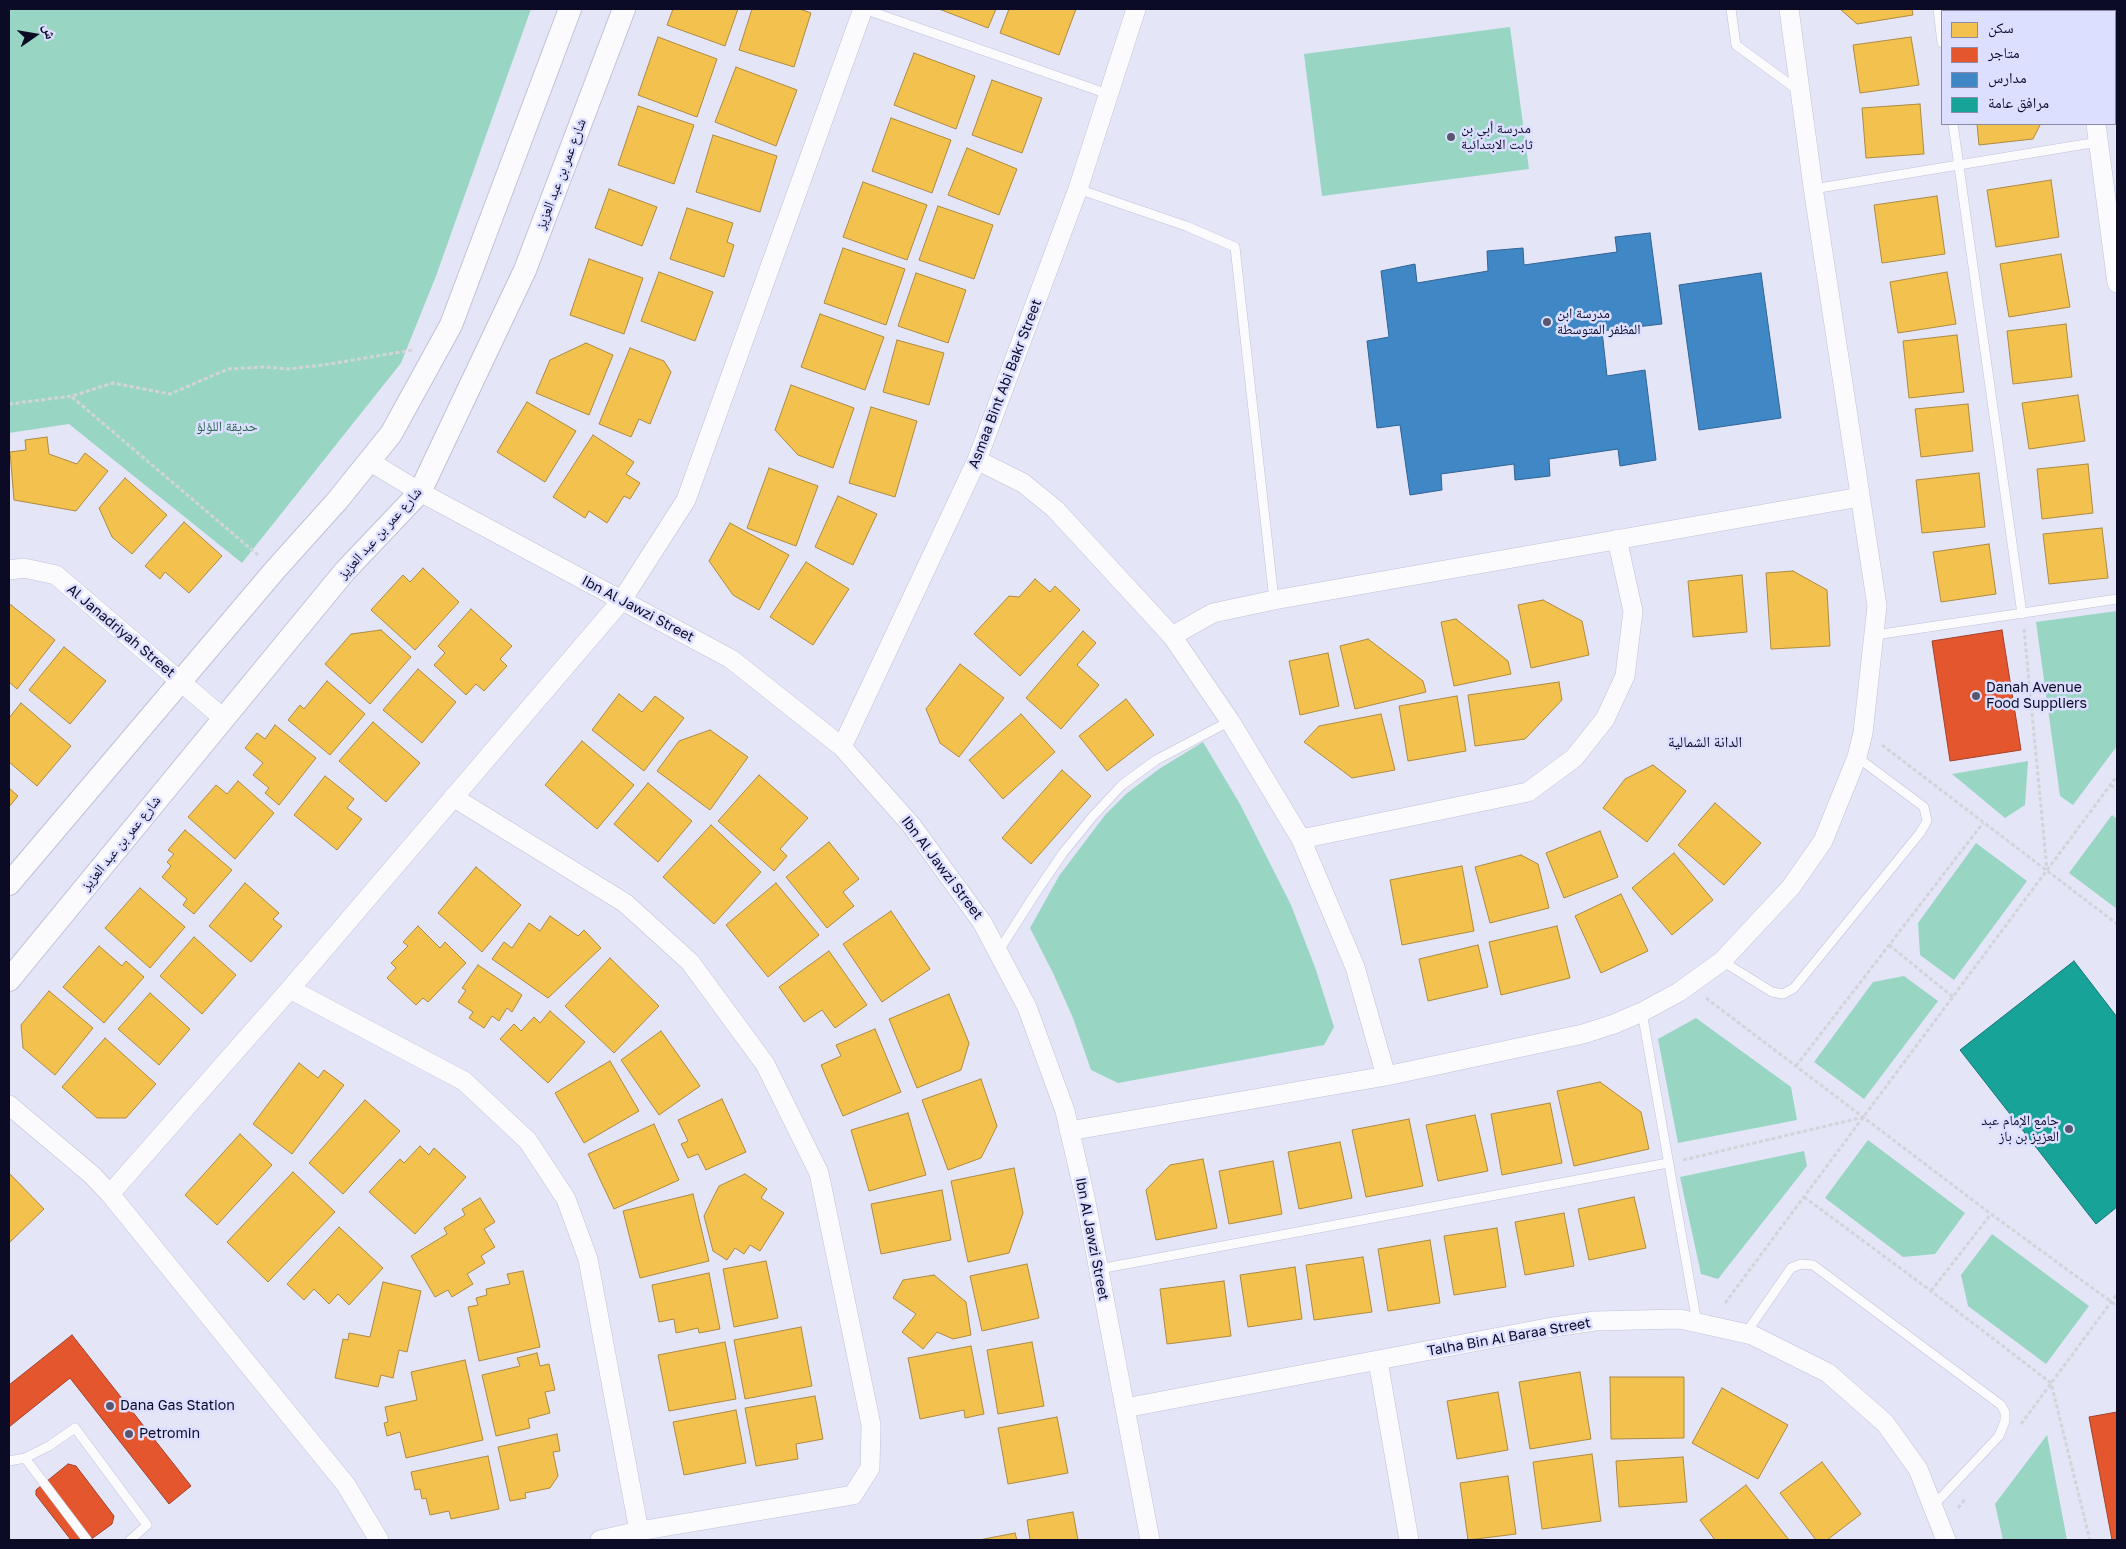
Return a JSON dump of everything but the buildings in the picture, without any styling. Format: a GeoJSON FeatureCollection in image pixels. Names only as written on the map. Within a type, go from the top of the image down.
{"type":"FeatureCollection","features":[{"type":"Feature","properties":{"kind":"street"},"geometry":{"type":"LineString","coordinates":[[9,884],[391,434],[451,325],[570,9]]}},
{"type":"Feature","properties":{"kind":"street","name":"شارع عمر بن عبد العزيز"},"geometry":{"type":"LineString","coordinates":[[9,980],[345,571],[420,492],[525,270],[624,9]]}},
{"type":"Feature","properties":{"kind":"street"},"geometry":{"type":"LineString","coordinates":[[110,1194],[290,989],[622,600],[686,500],[864,9]]}},
{"type":"Feature","properties":{"kind":"street","name":"Asmaa Bint Abi Bakr Street"},"geometry":{"type":"LineString","coordinates":[[842,747],[977,460],[1078,189],[1136,9]]}},
{"type":"Feature","properties":{"kind":"street"},"geometry":{"type":"LineString","coordinates":[[1069,1131],[1386,1076],[1583,1034],[1642,1012],[1680,992],[1722,961],[1791,887],[1823,841],[1857,756],[1863,733],[1877,606],[1813,189],[1788,9]]}},
{"type":"Feature","properties":{"kind":"street"},"geometry":{"type":"LineString","coordinates":[[2096,125],[2117,283]]}},
{"type":"Feature","properties":{"kind":"street"},"geometry":{"type":"LineString","coordinates":[[977,460],[1023,483],[1055,509],[1172,636],[1230,721],[1301,839],[1356,966],[1386,1076]]}},
{"type":"Feature","properties":{"kind":"street","name":"Ibn Al Jawzi Street"},"geometry":{"type":"LineString","coordinates":[[369,461],[420,492],[731,659],[842,747],[912,826],[982,922],[1027,1007],[1065,1111],[1085,1197],[1150,1540]]}},
{"type":"Feature","properties":{"kind":"street"},"geometry":{"type":"LineString","coordinates":[[1172,636],[1213,614],[1274,600],[1860,497]]}},
{"type":"Feature","properties":{"kind":"street"},"geometry":{"type":"LineString","coordinates":[[1301,839],[1528,792],[1574,758],[1605,718],[1625,676],[1633,611],[1617,539]]}},
{"type":"Feature","properties":{"kind":"street","name":"Al Janadriyah Street"},"geometry":{"type":"LineString","coordinates":[[9,570],[24,568],[56,575],[223,718]]}},
{"type":"Feature","properties":{"kind":"street"},"geometry":{"type":"LineString","coordinates":[[453,798],[625,903],[690,962],[765,1064],[819,1174],[871,1425],[870,1468],[853,1495],[639,1531],[600,1540]]}},
{"type":"Feature","properties":{"kind":"street"},"geometry":{"type":"LineString","coordinates":[[290,989],[464,1081],[528,1141],[566,1199],[588,1259],[639,1531]]}},
{"type":"Feature","properties":{"kind":"street"},"geometry":{"type":"LineString","coordinates":[[9,1105],[92,1175],[110,1194],[346,1485],[379,1540]]}},
{"type":"Feature","properties":{"kind":"street","name":"Talha Bin Al Baraa Street"},"geometry":{"type":"LineString","coordinates":[[1125,1408],[1548,1328],[1595,1322],[1680,1319],[1746,1333],[1828,1373],[1885,1423],[1918,1469],[1946,1540]]}},
{"type":"Feature","properties":{"kind":"street"},"geometry":{"type":"LineString","coordinates":[[1378,1361],[1410,1540]]}},
{"type":"Feature","properties":{"kind":"lane"},"geometry":{"type":"LineString","coordinates":[[864,9],[1108,94]]}},
{"type":"Feature","properties":{"kind":"lane"},"geometry":{"type":"LineString","coordinates":[[1731,9],[1736,45],[1800,91]]}},
{"type":"Feature","properties":{"kind":"lane"},"geometry":{"type":"LineString","coordinates":[[1938,9],[1941,34]]}},
{"type":"Feature","properties":{"kind":"lane"},"geometry":{"type":"LineString","coordinates":[[1953,125],[2022,614]]}},
{"type":"Feature","properties":{"kind":"lane"},"geometry":{"type":"LineString","coordinates":[[1813,189],[1959,167],[2098,142]]}},
{"type":"Feature","properties":{"kind":"lane"},"geometry":{"type":"LineString","coordinates":[[1078,189],[1186,226],[1235,247],[1274,600]]}},
{"type":"Feature","properties":{"kind":"lane"},"geometry":{"type":"LineString","coordinates":[[1875,635],[2117,600]]}},
{"type":"Feature","properties":{"kind":"lane"},"geometry":{"type":"LineString","coordinates":[[998,952],[1033,896],[1063,854],[1093,816],[1122,785],[1156,760],[1230,721]]}},
{"type":"Feature","properties":{"kind":"lane"},"geometry":{"type":"LineString","coordinates":[[1722,961],[1772,992],[1783,994],[1794,988],[1920,832],[1927,821],[1924,807],[1857,756]]}},
{"type":"Feature","properties":{"kind":"lane"},"geometry":{"type":"LineString","coordinates":[[1642,1012],[1697,1323]]}},
{"type":"Feature","properties":{"kind":"lane"},"geometry":{"type":"LineString","coordinates":[[1099,1269],[1668,1163]]}},
{"type":"Feature","properties":{"kind":"lane"},"geometry":{"type":"LineString","coordinates":[[1746,1333],[1791,1268],[1801,1264],[1813,1265],[2000,1405],[2005,1412],[2006,1421],[1999,1436],[1933,1506]]}},
{"type":"Feature","properties":{"kind":"lane"},"geometry":{"type":"LineString","coordinates":[[9,1461],[25,1458],[49,1446],[75,1428],[146,1525],[130,1540]]}},
{"type":"Feature","properties":{"kind":"lane"},"geometry":{"type":"LineString","coordinates":[[25,1458],[86,1540]]}},
{"type":"Feature","properties":{"kind":"path"},"geometry":{"type":"LineString","coordinates":[[9,404],[72,396],[112,383],[170,394],[228,369],[264,367],[289,369],[440,345]]}},
{"type":"Feature","properties":{"kind":"path"},"geometry":{"type":"LineString","coordinates":[[72,396],[275,570]]}},
{"type":"Feature","properties":{"kind":"path"},"geometry":{"type":"LineString","coordinates":[[2022,614],[2047,871]]}},
{"type":"Feature","properties":{"kind":"path"},"geometry":{"type":"LineString","coordinates":[[1882,745],[2117,924]]}},
{"type":"Feature","properties":{"kind":"path"},"geometry":{"type":"LineString","coordinates":[[1725,1303],[2117,776]]}},
{"type":"Feature","properties":{"kind":"path"},"geometry":{"type":"LineString","coordinates":[[2111,785],[2117,790]]}},
{"type":"Feature","properties":{"kind":"path"},"geometry":{"type":"LineString","coordinates":[[1796,1066],[1983,823]]}},
{"type":"Feature","properties":{"kind":"path"},"geometry":{"type":"LineString","coordinates":[[1889,945],[1953,997]]}},
{"type":"Feature","properties":{"kind":"path"},"geometry":{"type":"LineString","coordinates":[[1706,997],[1991,1214],[2117,1306]]}},
{"type":"Feature","properties":{"kind":"path"},"geometry":{"type":"LineString","coordinates":[[1668,1163],[1864,1117]]}},
{"type":"Feature","properties":{"kind":"path"},"geometry":{"type":"LineString","coordinates":[[1804,1197],[1931,1291],[2051,1384],[2090,1540]]}},
{"type":"Feature","properties":{"kind":"path"},"geometry":{"type":"LineString","coordinates":[[1931,1291],[1991,1214]]}},
{"type":"Feature","properties":{"kind":"path"},"geometry":{"type":"LineString","coordinates":[[2016,1430],[2117,1294]]}},
{"type":"Feature","properties":{"kind":"path"},"geometry":{"type":"LineString","coordinates":[[1958,1508],[1970,1492]]}},
{"type":"Feature","properties":{"kind":"green space","name":"حديقة اللؤلؤ"},"geometry":{"type":"Polygon","coordinates":[[[9,9],[531,9],[436,276],[401,363],[242,563],[69,424],[9,433],[9,9]]]}},
{"type":"Feature","properties":{"kind":"green space"},"geometry":{"type":"Polygon","coordinates":[[[1510,27],[1529,169],[1322,196],[1304,54],[1510,27]]]}},
{"type":"Feature","properties":{"kind":"green space"},"geometry":{"type":"Polygon","coordinates":[[[2117,611],[2117,746],[2073,805],[2060,796],[2036,622],[2117,611]]]}},
{"type":"Feature","properties":{"kind":"green space"},"geometry":{"type":"Polygon","coordinates":[[[1203,742],[1240,804],[1291,905],[1316,970],[1334,1027],[1324,1045],[1118,1083],[1091,1070],[1073,1018],[1030,928],[1059,876],[1105,815],[1126,794],[1159,769],[1203,742]]]}},
{"type":"Feature","properties":{"kind":"green space"},"geometry":{"type":"Polygon","coordinates":[[[2028,761],[2025,805],[2005,818],[1952,774],[2028,761]]]}},
{"type":"Feature","properties":{"kind":"green space"},"geometry":{"type":"Polygon","coordinates":[[[2112,815],[2117,819],[2117,909],[2069,873],[2112,815]]]}},
{"type":"Feature","properties":{"kind":"green space"},"geometry":{"type":"Polygon","coordinates":[[[1976,843],[2027,881],[1954,980],[1920,955],[1918,923],[1976,843]]]}},
{"type":"Feature","properties":{"kind":"green space"},"geometry":{"type":"Polygon","coordinates":[[[1904,976],[1938,1001],[1864,1099],[1814,1062],[1873,982],[1904,976]]]}},
{"type":"Feature","properties":{"kind":"green space"},"geometry":{"type":"Polygon","coordinates":[[[1696,1018],[1791,1087],[1797,1120],[1678,1143],[1658,1039],[1696,1018]]]}},
{"type":"Feature","properties":{"kind":"green space"},"geometry":{"type":"Polygon","coordinates":[[[1868,1140],[1965,1213],[1935,1254],[1903,1257],[1825,1198],[1868,1140]]]}},
{"type":"Feature","properties":{"kind":"green space"},"geometry":{"type":"Polygon","coordinates":[[[1804,1151],[1807,1166],[1718,1279],[1701,1274],[1680,1177],[1804,1151]]]}},
{"type":"Feature","properties":{"kind":"green space"},"geometry":{"type":"Polygon","coordinates":[[[1992,1234],[2089,1306],[2046,1364],[1968,1306],[1961,1275],[1992,1234]]]}},
{"type":"Feature","properties":{"kind":"green space"},"geometry":{"type":"Polygon","coordinates":[[[2047,1435],[2067,1540],[2003,1540],[1995,1504],[2047,1435]]]}},
{"type":"Feature","properties":{"kind":"place","name":"مدرسة أبي بن ثابت الابتدائية"},"geometry":{"type":"Point","coordinates":[1451,137]}},
{"type":"Feature","properties":{"kind":"place","name":"مدرسة ابن المظفر المتوسطة"},"geometry":{"type":"Point","coordinates":[1547,322]}},
{"type":"Feature","properties":{"kind":"place","name":"Danah Avenue Food Suppliers"},"geometry":{"type":"Point","coordinates":[1976,696]}},
{"type":"Feature","properties":{"kind":"place","name":"جامع الإمام عبد العزيز بن باز"},"geometry":{"type":"Point","coordinates":[2069,1129]}},
{"type":"Feature","properties":{"kind":"place","name":"Dana Gas Station"},"geometry":{"type":"Point","coordinates":[110,1406]}},
{"type":"Feature","properties":{"kind":"place","name":"Petromin"},"geometry":{"type":"Point","coordinates":[129,1434]}},
{"type":"Feature","properties":{"kind":"district","name":"الدانة الشمالية"},"geometry":{"type":"Point","coordinates":[1705,742]}}]}
